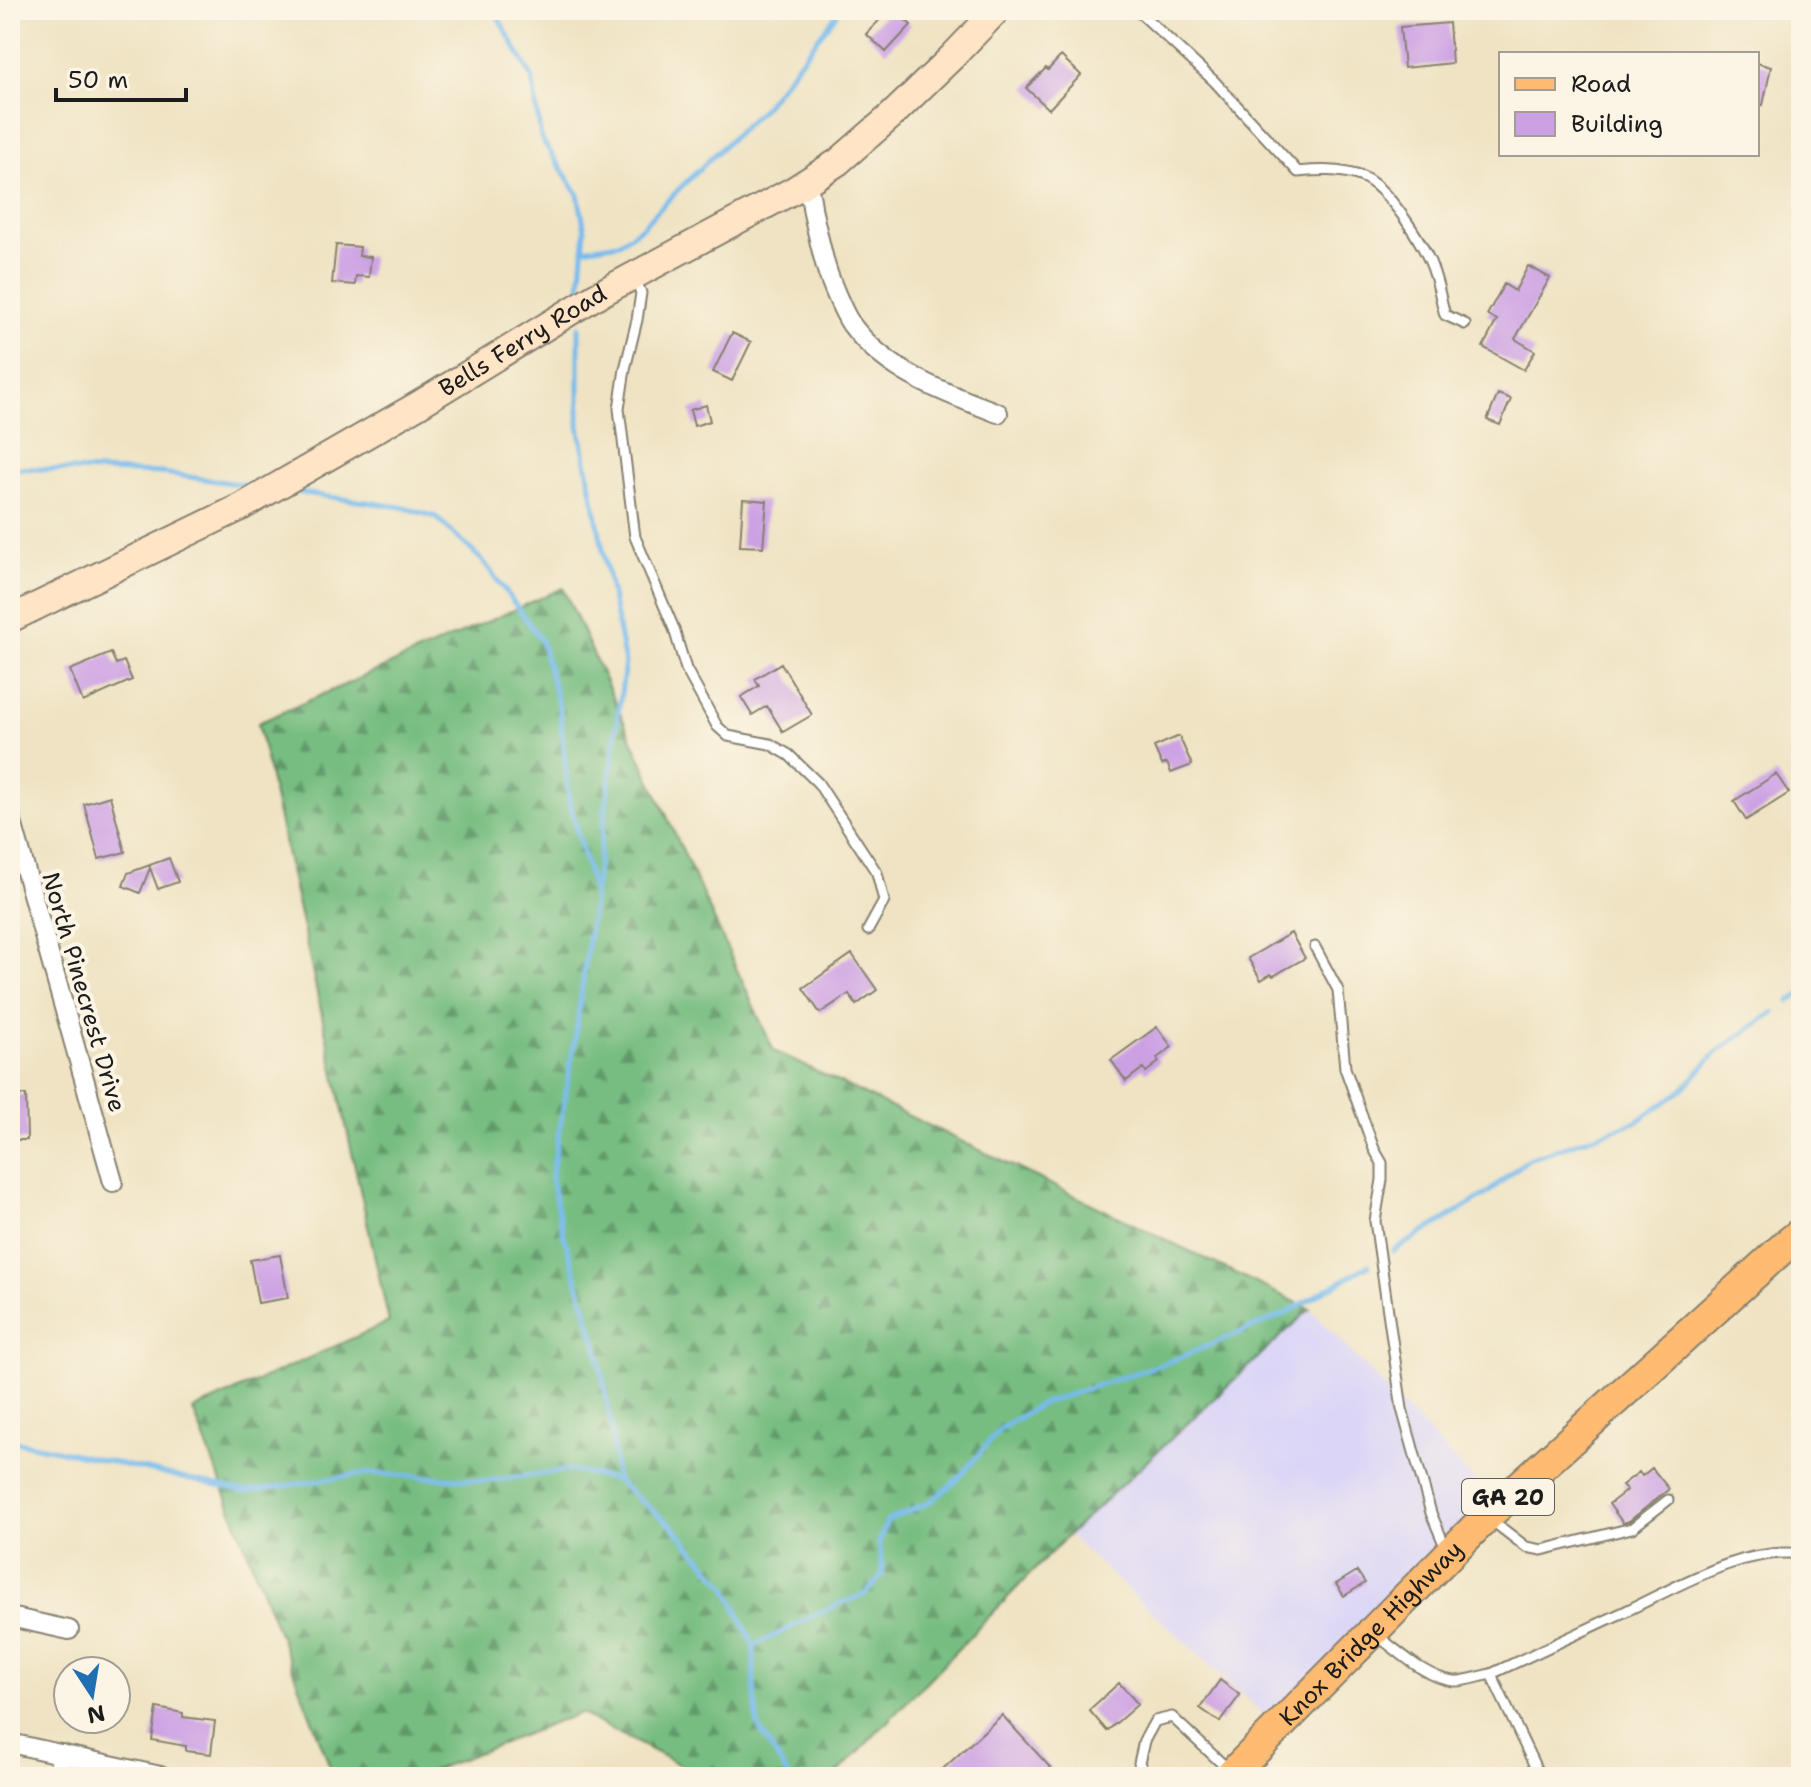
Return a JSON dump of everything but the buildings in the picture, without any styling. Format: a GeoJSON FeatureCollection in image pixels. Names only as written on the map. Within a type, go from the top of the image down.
{"type":"FeatureCollection","features":[{"type":"Feature","properties":{"kind":"main road","name":"Bells Ferry Road"},"geometry":{"type":"LineString","coordinates":[[10,619],[241,507],[418,405],[562,315],[806,183],[838,162],[891,116],[997,10]]}},
{"type":"Feature","properties":{"kind":"main road","name":"Knox Bridge Highway"},"geometry":{"type":"LineString","coordinates":[[1231,1775],[1487,1516],[1801,1233]]}},
{"type":"Feature","properties":{"kind":"street"},"geometry":{"type":"LineString","coordinates":[[806,183],[826,269],[850,323],[879,352],[908,374],[952,396],[998,413]]}},
{"type":"Feature","properties":{"kind":"street","name":"North Pinecrest Drive"},"geometry":{"type":"LineString","coordinates":[[10,815],[113,1182]]}},
{"type":"Feature","properties":{"kind":"street"},"geometry":{"type":"LineString","coordinates":[[10,1617],[69,1630]]}},
{"type":"Feature","properties":{"kind":"street"},"geometry":{"type":"LineString","coordinates":[[10,1743],[165,1777]]}},
{"type":"Feature","properties":{"kind":"street"},"geometry":{"type":"LineString","coordinates":[[57,1777],[62,1754]]}},
{"type":"Feature","properties":{"kind":"lane"},"geometry":{"type":"LineString","coordinates":[[1137,10],[1214,81],[1298,172],[1331,169],[1363,177],[1392,201],[1424,247],[1445,315],[1465,324]]}},
{"type":"Feature","properties":{"kind":"lane"},"geometry":{"type":"LineString","coordinates":[[634,275],[641,293],[619,409],[635,537],[674,629],[686,669],[717,726],[728,736],[770,744],[789,755],[818,783],[877,873],[884,901],[868,930]]}},
{"type":"Feature","properties":{"kind":"lane"},"geometry":{"type":"LineString","coordinates":[[1315,947],[1338,990],[1345,1068],[1382,1163],[1375,1221],[1402,1409],[1431,1513],[1448,1554]]}},
{"type":"Feature","properties":{"kind":"lane"},"geometry":{"type":"LineString","coordinates":[[1487,1516],[1526,1547],[1542,1550],[1632,1528],[1668,1500]]}},
{"type":"Feature","properties":{"kind":"lane"},"geometry":{"type":"LineString","coordinates":[[1372,1632],[1423,1669],[1456,1681],[1491,1674],[1712,1571],[1751,1557],[1801,1554]]}},
{"type":"Feature","properties":{"kind":"lane"},"geometry":{"type":"LineString","coordinates":[[1491,1674],[1540,1777]]}},
{"type":"Feature","properties":{"kind":"lane"},"geometry":{"type":"LineString","coordinates":[[1146,1777],[1139,1763],[1144,1741],[1155,1721],[1172,1717],[1231,1775]]}},
{"type":"Feature","properties":{"kind":"shaded area"},"geometry":{"type":"Polygon","coordinates":[[[1310,1309],[1504,1511],[1284,1733],[1068,1535],[1310,1309]]]}},
{"type":"Feature","properties":{"kind":"green space"},"geometry":{"type":"Polygon","coordinates":[[[563,588],[774,1051],[1310,1309],[1068,1535],[834,1777],[703,1777],[580,1713],[416,1777],[334,1777],[193,1410],[389,1322],[258,723],[563,588]]]}},
{"type":"Feature","properties":{"kind":"waterway"},"geometry":{"type":"LineString","coordinates":[[494,10],[532,77],[541,138],[578,194],[585,230],[580,288]]}},
{"type":"Feature","properties":{"kind":"waterway"},"geometry":{"type":"LineString","coordinates":[[583,249],[619,243],[641,228],[765,106],[840,10]]}},
{"type":"Feature","properties":{"kind":"waterway"},"geometry":{"type":"LineString","coordinates":[[579,327],[579,426],[625,663],[575,1039],[551,1179],[562,1229],[597,1347],[612,1428],[616,1480]]}},
{"type":"Feature","properties":{"kind":"waterway"},"geometry":{"type":"LineString","coordinates":[[10,468],[162,473],[252,486]]}},
{"type":"Feature","properties":{"kind":"waterway"},"geometry":{"type":"LineString","coordinates":[[295,492],[401,507],[436,517],[484,562],[541,640],[560,711],[569,801],[593,890]]}},
{"type":"Feature","properties":{"kind":"waterway"},"geometry":{"type":"LineString","coordinates":[[1790,1001],[1801,994]]}},
{"type":"Feature","properties":{"kind":"waterway"},"geometry":{"type":"LineString","coordinates":[[1393,1251],[1485,1195],[1528,1159],[1636,1122],[1682,1090],[1717,1052],[1774,1012]]}},
{"type":"Feature","properties":{"kind":"waterway"},"geometry":{"type":"LineString","coordinates":[[754,1646],[865,1594],[883,1574],[879,1543],[887,1521],[930,1502],[957,1480],[1000,1429],[1041,1404],[1171,1361],[1285,1314],[1369,1265]]}},
{"type":"Feature","properties":{"kind":"waterway"},"geometry":{"type":"LineString","coordinates":[[10,1443],[57,1450],[245,1492],[368,1473],[487,1481],[571,1470],[616,1480],[673,1527],[726,1586],[754,1646],[758,1726],[789,1777]]}}]}
